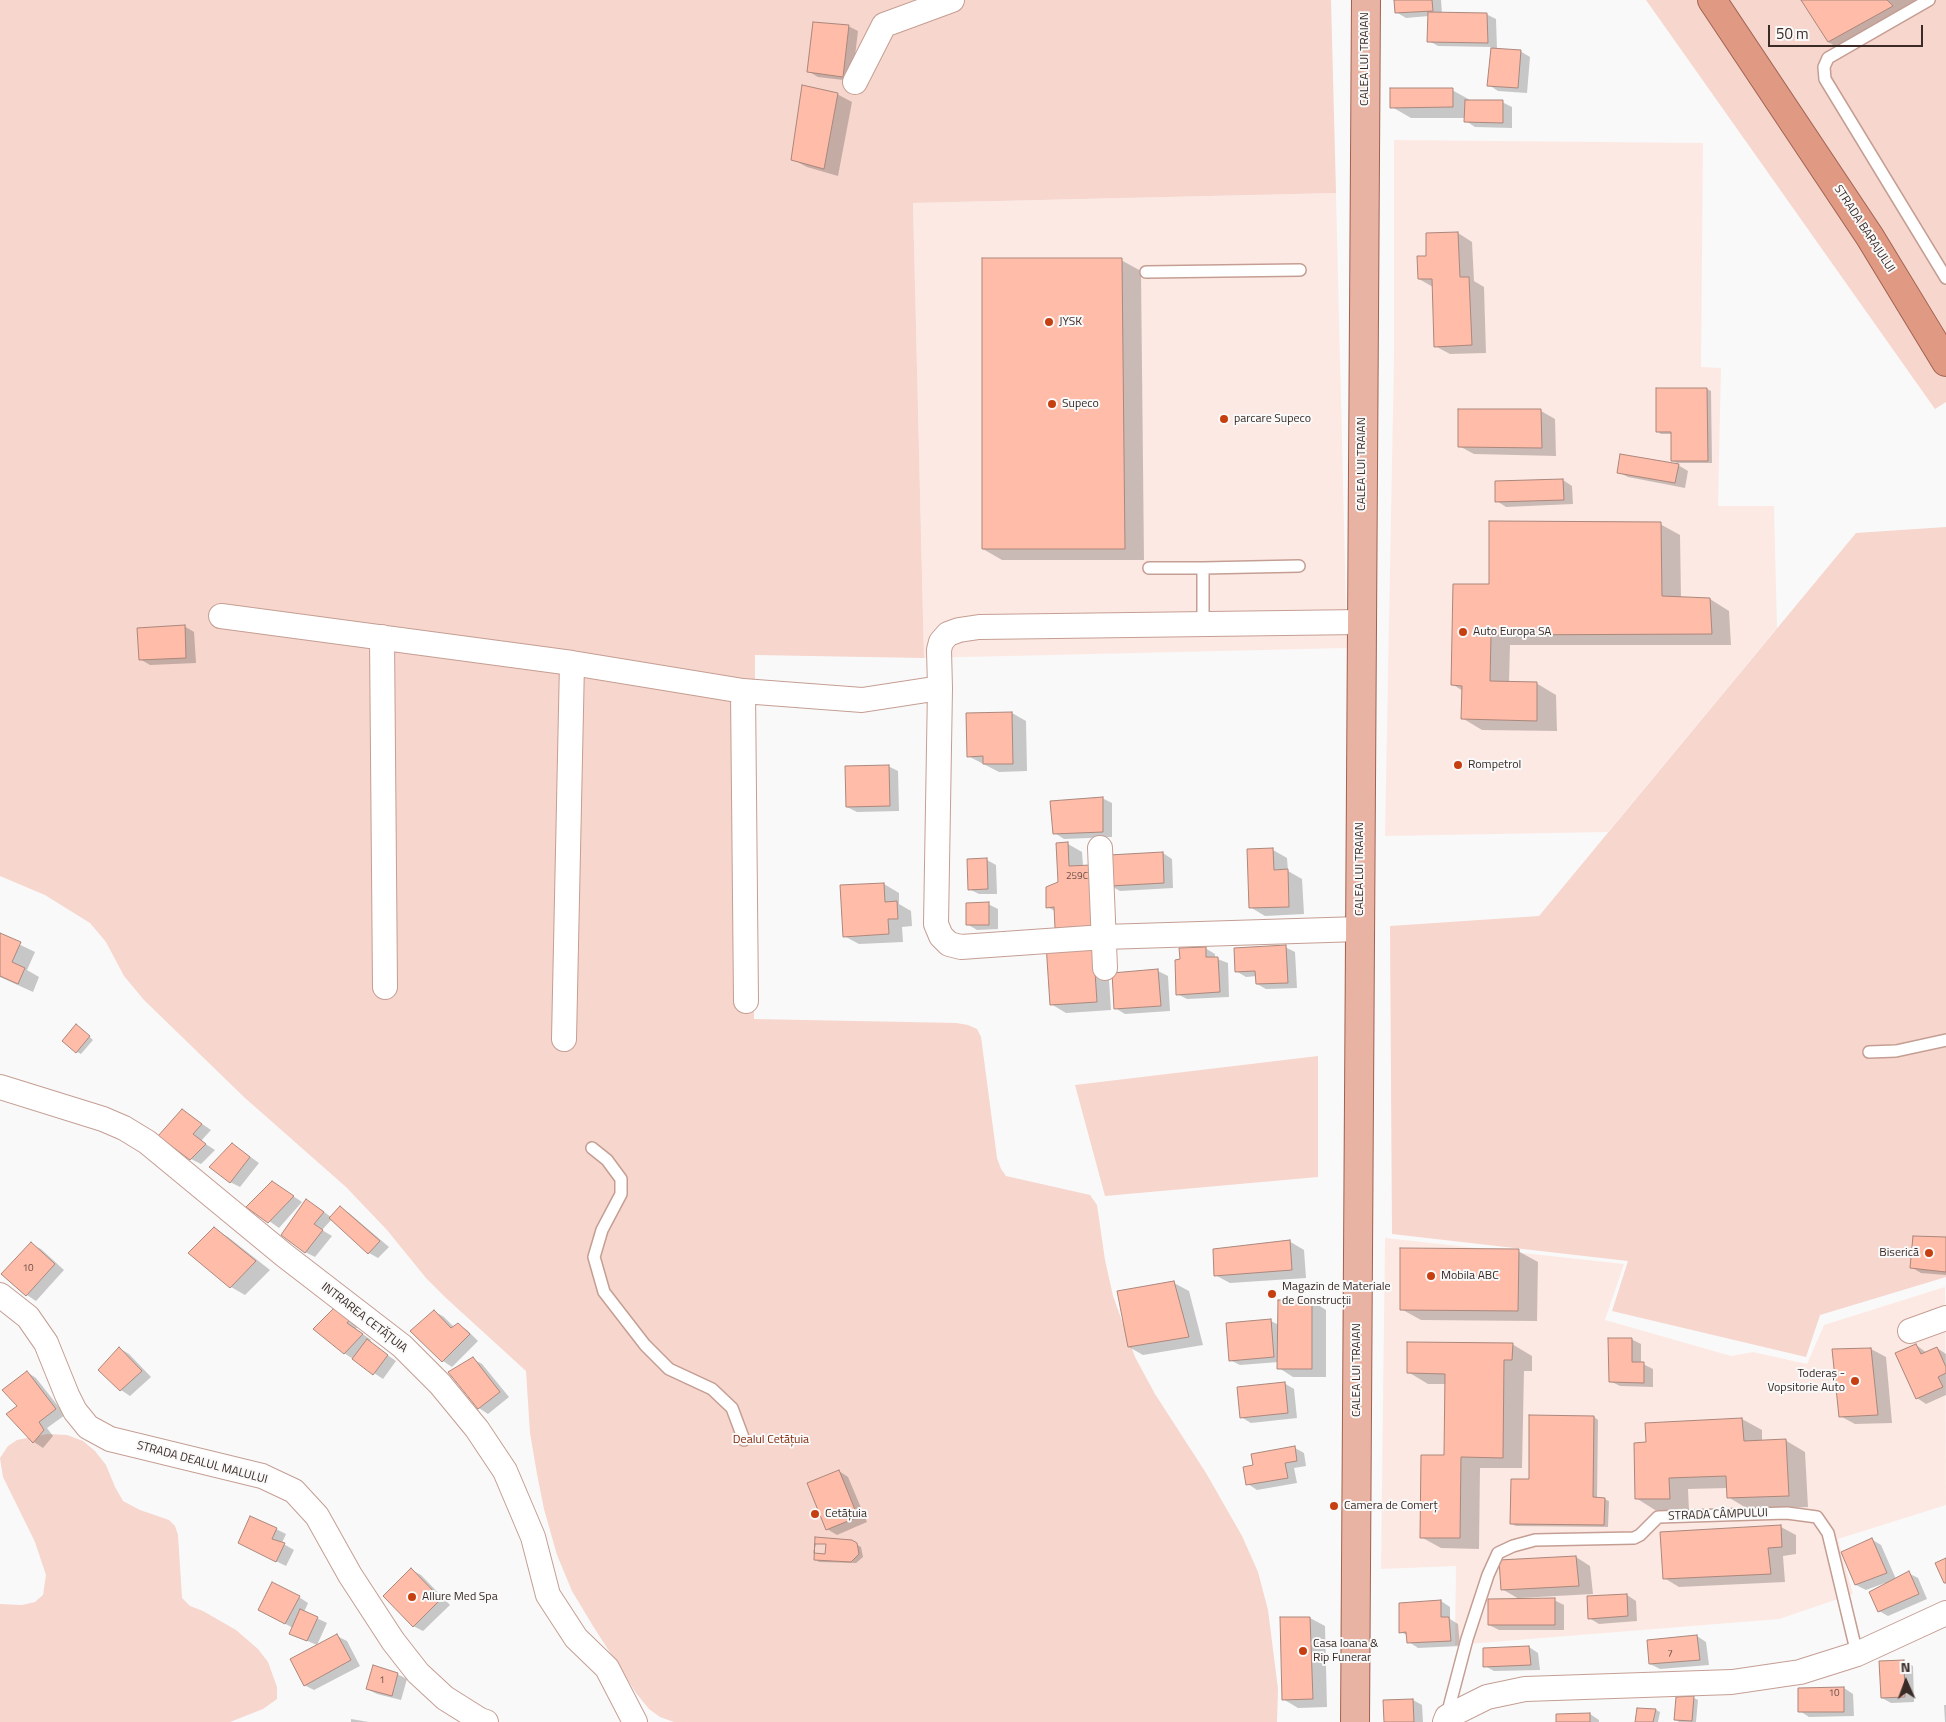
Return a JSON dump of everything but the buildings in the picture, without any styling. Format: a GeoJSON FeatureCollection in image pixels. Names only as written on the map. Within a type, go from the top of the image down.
{"type":"FeatureCollection","features":[{"type":"Feature","properties":{"kind":"highway","name":"STRADA BARAJULUI"},"geometry":{"type":"LineString","coordinates":[[1712,0],[1870,237],[1946,362]]}},
{"type":"Feature","properties":{"kind":"main road","name":"CALEA LUI TRAIAN"},"geometry":{"type":"LineString","coordinates":[[1355,1722],[1366,0]]}},
{"type":"Feature","properties":{"kind":"street"},"geometry":{"type":"LineString","coordinates":[[855,82],[884,25],[952,0]]}},
{"type":"Feature","properties":{"kind":"street"},"geometry":{"type":"LineString","coordinates":[[221,616],[572,663],[743,691],[862,700],[940,688]]}},
{"type":"Feature","properties":{"kind":"street"},"geometry":{"type":"LineString","coordinates":[[1203,625],[1361,622]]}},
{"type":"Feature","properties":{"kind":"street","name":"CALEA LUI TRAIAN"},"geometry":{"type":"LineString","coordinates":[[1203,625],[979,627],[958,630],[948,634],[941,642],[939,650],[936,924],[941,936],[950,944],[961,947],[1104,937],[1360,929]]}},
{"type":"Feature","properties":{"kind":"street"},"geometry":{"type":"LineString","coordinates":[[382,637],[385,988]]}},
{"type":"Feature","properties":{"kind":"street"},"geometry":{"type":"LineString","coordinates":[[564,1039],[572,663]]}},
{"type":"Feature","properties":{"kind":"street"},"geometry":{"type":"LineString","coordinates":[[743,691],[746,1001]]}},
{"type":"Feature","properties":{"kind":"street"},"geometry":{"type":"LineString","coordinates":[[1100,848],[1105,968]]}},
{"type":"Feature","properties":{"kind":"street","name":"INTRAREA CETĂȚUIA"},"geometry":{"type":"LineString","coordinates":[[0,1087],[103,1119],[124,1128],[147,1142],[291,1260],[402,1346],[440,1384],[477,1429],[505,1471],[533,1537],[548,1595],[576,1638],[607,1668],[635,1722]]}},
{"type":"Feature","properties":{"kind":"street","name":"STRADA DEALUL MALULUI"},"geometry":{"type":"LineString","coordinates":[[0,1295],[28,1317],[46,1343],[67,1395],[88,1427],[110,1439],[262,1476],[294,1491],[317,1516],[350,1575],[393,1641],[418,1673],[445,1698],[486,1722]]}},
{"type":"Feature","properties":{"kind":"street"},"geometry":{"type":"LineString","coordinates":[[1910,1331],[1946,1318]]}},
{"type":"Feature","properties":{"kind":"street","name":"STRADA CÂMPULUI"},"geometry":{"type":"LineString","coordinates":[[1446,1720],[1487,1698],[1525,1689],[1732,1682],[1800,1672],[1857,1654],[1946,1613]]}},
{"type":"Feature","properties":{"kind":"lane"},"geometry":{"type":"LineString","coordinates":[[1929,0],[1828,58],[1824,67],[1825,79],[1946,278]]}},
{"type":"Feature","properties":{"kind":"lane"},"geometry":{"type":"LineString","coordinates":[[1146,272],[1300,270]]}},
{"type":"Feature","properties":{"kind":"lane"},"geometry":{"type":"LineString","coordinates":[[1150,568],[1299,566]]}},
{"type":"Feature","properties":{"kind":"lane"},"geometry":{"type":"LineString","coordinates":[[1203,568],[1203,625]]}},
{"type":"Feature","properties":{"kind":"lane"},"geometry":{"type":"LineString","coordinates":[[1869,1052],[1896,1052],[1946,1040]]}},
{"type":"Feature","properties":{"kind":"lane"},"geometry":{"type":"LineString","coordinates":[[592,1148],[607,1160],[621,1179],[621,1194],[602,1230],[594,1257],[604,1292],[645,1344],[669,1368],[712,1389],[732,1408],[744,1440]]}},
{"type":"Feature","properties":{"kind":"lane","name":"STRADA CÂMPULUI"},"geometry":{"type":"LineString","coordinates":[[1446,1720],[1467,1639],[1488,1575],[1498,1553],[1513,1546],[1535,1540],[1634,1538],[1640,1535],[1658,1517],[1801,1514],[1817,1517],[1828,1533],[1857,1654]]}},
{"type":"Feature","properties":{"kind":"shaded area"},"geometry":{"type":"Polygon","coordinates":[[[1394,140],[1703,143],[1701,367],[1721,368],[1718,506],[1774,506],[1777,628],[1608,832],[1385,836],[1394,357],[1394,140]]]}},
{"type":"Feature","properties":{"kind":"shaded area"},"geometry":{"type":"Polygon","coordinates":[[[1336,193],[1347,648],[924,658],[913,203],[1336,193]]]}},
{"type":"Feature","properties":{"kind":"shaded area"},"geometry":{"type":"Polygon","coordinates":[[[1385,1238],[1624,1264],[1605,1320],[1731,1356],[1753,1352],[1807,1364],[1824,1325],[1945,1287],[1946,1505],[1838,1539],[1853,1594],[1779,1619],[1455,1645],[1456,1566],[1381,1569],[1385,1238]]]}},
{"type":"Feature","properties":{"kind":"green space","name":"Dealul Cetățuia"},"geometry":{"type":"Polygon","coordinates":[[[0,0],[1331,0],[1336,193],[913,203],[924,658],[755,655],[754,1019],[956,1023],[977,1029],[981,1037],[997,1158],[1001,1169],[1006,1176],[1090,1195],[1097,1205],[1105,1260],[1113,1296],[1135,1357],[1155,1394],[1206,1473],[1242,1536],[1258,1572],[1268,1610],[1278,1689],[1277,1722],[674,1722],[660,1717],[649,1709],[636,1693],[593,1626],[572,1591],[557,1555],[544,1509],[530,1433],[526,1371],[426,1278],[387,1230],[346,1187],[245,1098],[144,1000],[124,976],[106,942],[90,923],[45,895],[0,876],[0,0]]]}},
{"type":"Feature","properties":{"kind":"green space"},"geometry":{"type":"Polygon","coordinates":[[[1646,0],[1946,0],[1946,402],[1935,409],[1646,0]]]}},
{"type":"Feature","properties":{"kind":"green space"},"geometry":{"type":"Polygon","coordinates":[[[1946,527],[1946,1277],[1820,1315],[1806,1357],[1612,1311],[1628,1261],[1392,1234],[1390,926],[1539,916],[1856,533],[1946,527]]]}},
{"type":"Feature","properties":{"kind":"green space"},"geometry":{"type":"Polygon","coordinates":[[[1318,1056],[1318,1177],[1105,1196],[1075,1085],[1318,1056]]]}},
{"type":"Feature","properties":{"kind":"green space"},"geometry":{"type":"Polygon","coordinates":[[[47,1434],[67,1435],[83,1441],[95,1451],[106,1465],[123,1501],[140,1510],[169,1520],[175,1526],[178,1535],[182,1598],[190,1606],[203,1611],[236,1630],[258,1649],[268,1662],[277,1687],[277,1699],[263,1709],[230,1722],[0,1722],[0,1604],[22,1605],[35,1602],[43,1595],[46,1575],[35,1542],[3,1477],[0,1458],[8,1446],[17,1440],[47,1434]]]}},
{"type":"Feature","properties":{"kind":"place","name":"JYSK"},"geometry":{"type":"Point","coordinates":[1049,322]}},
{"type":"Feature","properties":{"kind":"place","name":"Supeco"},"geometry":{"type":"Point","coordinates":[1052,404]}},
{"type":"Feature","properties":{"kind":"place","name":"parcare Supeco"},"geometry":{"type":"Point","coordinates":[1224,419]}},
{"type":"Feature","properties":{"kind":"place","name":"Auto Europa SA"},"geometry":{"type":"Point","coordinates":[1463,632]}},
{"type":"Feature","properties":{"kind":"place","name":"Rompetrol"},"geometry":{"type":"Point","coordinates":[1458,765]}},
{"type":"Feature","properties":{"kind":"place","name":"Biserică"},"geometry":{"type":"Point","coordinates":[1929,1253]}},
{"type":"Feature","properties":{"kind":"place","name":"Mobila ABC"},"geometry":{"type":"Point","coordinates":[1431,1276]}},
{"type":"Feature","properties":{"kind":"place","name":"Magazin de Materiale de Construcții"},"geometry":{"type":"Point","coordinates":[1272,1294]}},
{"type":"Feature","properties":{"kind":"place","name":"Toderaș - Vopsitorie Auto"},"geometry":{"type":"Point","coordinates":[1855,1381]}},
{"type":"Feature","properties":{"kind":"place","name":"Camera de Comerț"},"geometry":{"type":"Point","coordinates":[1334,1506]}},
{"type":"Feature","properties":{"kind":"place","name":"Cetățuia"},"geometry":{"type":"Point","coordinates":[815,1514]}},
{"type":"Feature","properties":{"kind":"place","name":"Allure Med Spa"},"geometry":{"type":"Point","coordinates":[412,1597]}},
{"type":"Feature","properties":{"kind":"place","name":"Casa Ioana & Rip Funerar"},"geometry":{"type":"Point","coordinates":[1303,1651]}}]}
